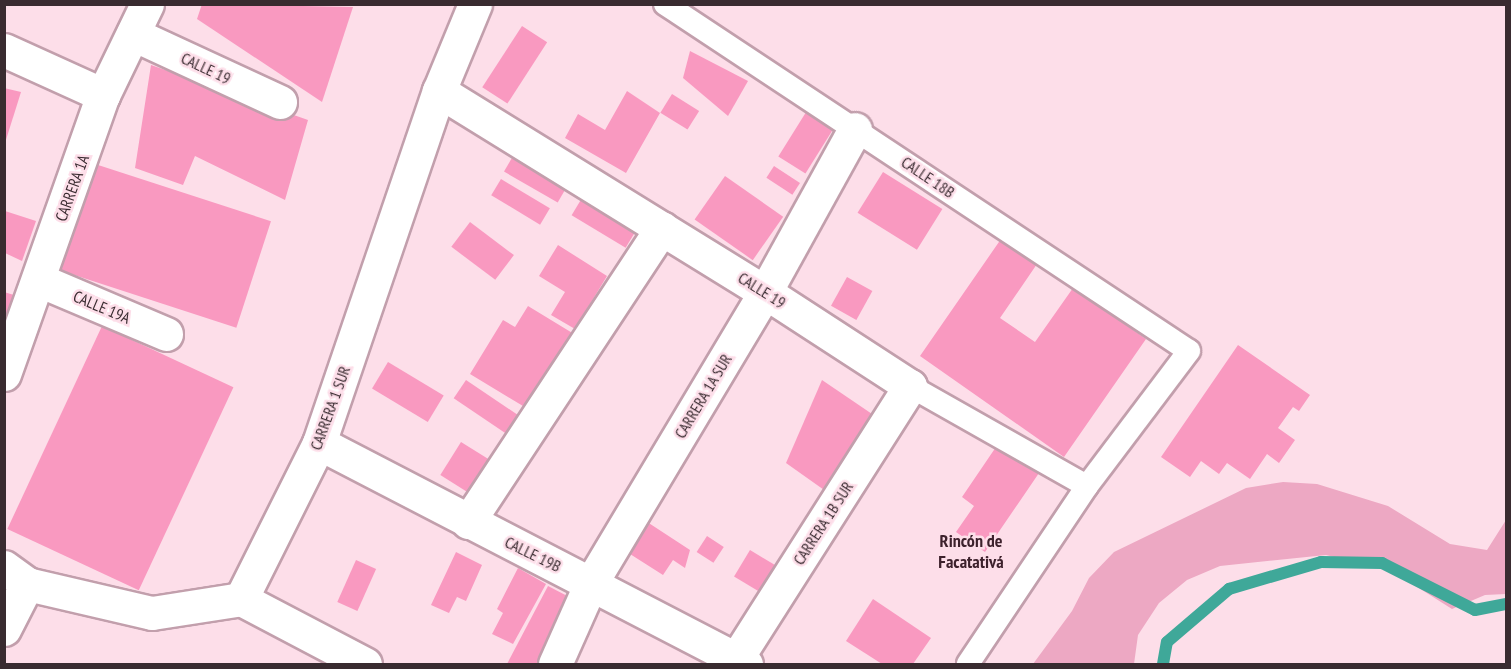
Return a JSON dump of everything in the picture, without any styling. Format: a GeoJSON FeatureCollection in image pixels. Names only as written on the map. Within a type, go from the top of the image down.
{"type":"FeatureCollection","features":[{"type":"Feature","properties":{"kind":"street","name":"CARRERA 1A"},"geometry":{"type":"LineString","coordinates":[[4,374],[104,95],[147,4]]}},
{"type":"Feature","properties":{"kind":"street","name":"CARRERA 1 SUR"},"geometry":{"type":"LineString","coordinates":[[241,599],[319,443],[439,91],[475,4]]}},
{"type":"Feature","properties":{"kind":"street","name":"CALLE 19"},"geometry":{"type":"LineString","coordinates":[[133,34],[280,102]]}},
{"type":"Feature","properties":{"kind":"street"},"geometry":{"type":"LineString","coordinates":[[4,50],[104,95]]}},
{"type":"Feature","properties":{"kind":"street","name":"CALLE 19"},"geometry":{"type":"LineString","coordinates":[[439,91],[765,292],[910,387]]}},
{"type":"Feature","properties":{"kind":"street","name":"CARRERA 1A SUR"},"geometry":{"type":"LineString","coordinates":[[555,664],[591,583],[765,292],[855,129]]}},
{"type":"Feature","properties":{"kind":"street"},"geometry":{"type":"LineString","coordinates":[[468,522],[662,228]]}},
{"type":"Feature","properties":{"kind":"street","name":"CALLE 19A"},"geometry":{"type":"LineString","coordinates":[[39,280],[166,334]]}},
{"type":"Feature","properties":{"kind":"street","name":"CARRERA 1B SUR"},"geometry":{"type":"LineString","coordinates":[[741,662],[910,387]]}},
{"type":"Feature","properties":{"kind":"street","name":"CALLE 19B"},"geometry":{"type":"LineString","coordinates":[[319,443],[741,662]]}},
{"type":"Feature","properties":{"kind":"street"},"geometry":{"type":"LineString","coordinates":[[4,629],[16,575],[152,613],[241,599],[365,664]]}},
{"type":"Feature","properties":{"kind":"lane","name":"CALLE 18B"},"geometry":{"type":"LineString","coordinates":[[665,4],[1189,351],[1087,486]]}},
{"type":"Feature","properties":{"kind":"lane","name":"CALLE 19"},"geometry":{"type":"LineString","coordinates":[[910,387],[1087,486]]}},
{"type":"Feature","properties":{"kind":"lane"},"geometry":{"type":"LineString","coordinates":[[968,664],[1087,486]]}},
{"type":"Feature","properties":{"kind":"shaded area"},"geometry":{"type":"Polygon","coordinates":[[[1283,482],[1317,484],[1388,506],[1450,544],[1487,550],[1506,520],[1506,594],[1485,595],[1452,609],[1392,571],[1326,555],[1220,566],[1187,580],[1159,603],[1138,635],[1134,664],[1033,664],[1072,611],[1089,578],[1114,552],[1246,488],[1283,482]]]}},
{"type":"Feature","properties":{"kind":"building"},"geometry":{"type":"Polygon","coordinates":[[[202,4],[353,7],[322,102],[197,19],[202,4]]]}},
{"type":"Feature","properties":{"kind":"building"},"geometry":{"type":"Polygon","coordinates":[[[522,26],[547,42],[507,104],[482,87],[522,26]]]}},
{"type":"Feature","properties":{"kind":"building"},"geometry":{"type":"Polygon","coordinates":[[[690,51],[748,81],[728,116],[683,78],[690,51]]]}},
{"type":"Feature","properties":{"kind":"building"},"geometry":{"type":"Polygon","coordinates":[[[151,65],[308,120],[285,200],[195,156],[183,185],[135,168],[151,65]]]}},
{"type":"Feature","properties":{"kind":"building"},"geometry":{"type":"Polygon","coordinates":[[[4,88],[21,92],[5,143],[4,143],[4,88]]]}},
{"type":"Feature","properties":{"kind":"building"},"geometry":{"type":"Polygon","coordinates":[[[627,91],[660,113],[626,173],[565,138],[578,114],[605,130],[627,91]]]}},
{"type":"Feature","properties":{"kind":"building"},"geometry":{"type":"Polygon","coordinates":[[[672,94],[699,111],[687,130],[660,113],[672,94]]]}},
{"type":"Feature","properties":{"kind":"building"},"geometry":{"type":"Polygon","coordinates":[[[808,109],[835,126],[805,173],[778,156],[808,109]]]}},
{"type":"Feature","properties":{"kind":"building"},"geometry":{"type":"Polygon","coordinates":[[[513,156],[567,187],[558,203],[504,172],[513,156]]]}},
{"type":"Feature","properties":{"kind":"building"},"geometry":{"type":"Polygon","coordinates":[[[95,164],[271,221],[236,328],[60,271],[95,164]]]}},
{"type":"Feature","properties":{"kind":"building"},"geometry":{"type":"Polygon","coordinates":[[[774,166],[800,183],[792,195],[766,178],[774,166]]]}},
{"type":"Feature","properties":{"kind":"building"},"geometry":{"type":"Polygon","coordinates":[[[883,172],[942,209],[917,250],[858,213],[883,172]]]}},
{"type":"Feature","properties":{"kind":"building"},"geometry":{"type":"Polygon","coordinates":[[[725,176],[783,217],[753,260],[695,219],[725,176]]]}},
{"type":"Feature","properties":{"kind":"building"},"geometry":{"type":"Polygon","coordinates":[[[501,179],[550,208],[540,225],[491,195],[501,179]]]}},
{"type":"Feature","properties":{"kind":"building"},"geometry":{"type":"Polygon","coordinates":[[[585,193],[639,225],[626,248],[572,215],[585,193]]]}},
{"type":"Feature","properties":{"kind":"building"},"geometry":{"type":"Polygon","coordinates":[[[5,211],[36,221],[22,261],[5,253],[5,211]]]}},
{"type":"Feature","properties":{"kind":"building"},"geometry":{"type":"Polygon","coordinates":[[[470,222],[514,255],[495,280],[451,247],[470,222]]]}},
{"type":"Feature","properties":{"kind":"building"},"geometry":{"type":"Polygon","coordinates":[[[1001,239],[1037,264],[1000,318],[1035,342],[1073,288],[1146,339],[1064,457],[920,356],[1001,239]]]}},
{"type":"Feature","properties":{"kind":"building"},"geometry":{"type":"Polygon","coordinates":[[[558,245],[607,276],[575,329],[551,315],[565,292],[539,276],[558,245]]]}},
{"type":"Feature","properties":{"kind":"building"},"geometry":{"type":"Polygon","coordinates":[[[847,277],[872,291],[856,320],[831,306],[847,277]]]}},
{"type":"Feature","properties":{"kind":"building"},"geometry":{"type":"Polygon","coordinates":[[[4,292],[14,295],[5,322],[4,322],[4,292]]]}},
{"type":"Feature","properties":{"kind":"building"},"geometry":{"type":"Polygon","coordinates":[[[528,306],[574,334],[528,409],[470,374],[503,320],[515,327],[528,306]]]}},
{"type":"Feature","properties":{"kind":"building"},"geometry":{"type":"Polygon","coordinates":[[[102,326],[233,387],[139,590],[7,529],[102,326]]]}},
{"type":"Feature","properties":{"kind":"building"},"geometry":{"type":"Polygon","coordinates":[[[1238,345],[1310,395],[1299,411],[1293,407],[1278,428],[1295,440],[1279,463],[1267,454],[1250,479],[1227,463],[1219,474],[1201,461],[1190,477],[1161,457],[1238,345]]]}},
{"type":"Feature","properties":{"kind":"building"},"geometry":{"type":"Polygon","coordinates":[[[388,362],[444,395],[428,422],[372,389],[388,362]]]}},
{"type":"Feature","properties":{"kind":"building"},"geometry":{"type":"Polygon","coordinates":[[[466,380],[522,418],[510,436],[454,398],[466,380]]]}},
{"type":"Feature","properties":{"kind":"building"},"geometry":{"type":"Polygon","coordinates":[[[822,380],[875,416],[834,497],[786,463],[822,380]]]}},
{"type":"Feature","properties":{"kind":"building"},"geometry":{"type":"Polygon","coordinates":[[[461,442],[492,461],[471,494],[440,475],[461,442]]]}},
{"type":"Feature","properties":{"kind":"building"},"geometry":{"type":"Polygon","coordinates":[[[998,444],[1039,473],[985,552],[956,532],[974,506],[962,497],[998,444]]]}},
{"type":"Feature","properties":{"kind":"building"},"geometry":{"type":"Polygon","coordinates":[[[638,516],[690,550],[685,568],[673,560],[663,575],[619,547],[638,516]]]}},
{"type":"Feature","properties":{"kind":"building"},"geometry":{"type":"Polygon","coordinates":[[[707,536],[724,547],[713,563],[697,552],[707,536]]]}},
{"type":"Feature","properties":{"kind":"building"},"geometry":{"type":"Polygon","coordinates":[[[750,550],[778,567],[762,594],[734,577],[750,550]]]}},
{"type":"Feature","properties":{"kind":"building"},"geometry":{"type":"Polygon","coordinates":[[[456,552],[482,565],[466,601],[457,597],[449,613],[431,605],[456,552]]]}},
{"type":"Feature","properties":{"kind":"building"},"geometry":{"type":"Polygon","coordinates":[[[356,560],[376,569],[357,611],[337,602],[356,560]]]}},
{"type":"Feature","properties":{"kind":"building"},"geometry":{"type":"Polygon","coordinates":[[[518,568],[546,584],[513,644],[492,634],[503,613],[497,609],[518,568]]]}},
{"type":"Feature","properties":{"kind":"building"},"geometry":{"type":"Polygon","coordinates":[[[548,586],[575,600],[542,664],[507,664],[548,586]]]}},
{"type":"Feature","properties":{"kind":"building"},"geometry":{"type":"Polygon","coordinates":[[[873,599],[931,638],[913,664],[882,664],[846,641],[873,599]]]}},
{"type":"Feature","properties":{"kind":"waterway"},"geometry":{"type":"LineString","coordinates":[[1163,664],[1167,642],[1229,589],[1321,562],[1382,563],[1475,610],[1506,604]]}},
{"type":"Feature","properties":{"kind":"district","name":"Rincón de Facatativá"},"geometry":{"type":"Point","coordinates":[971,552]}}]}
